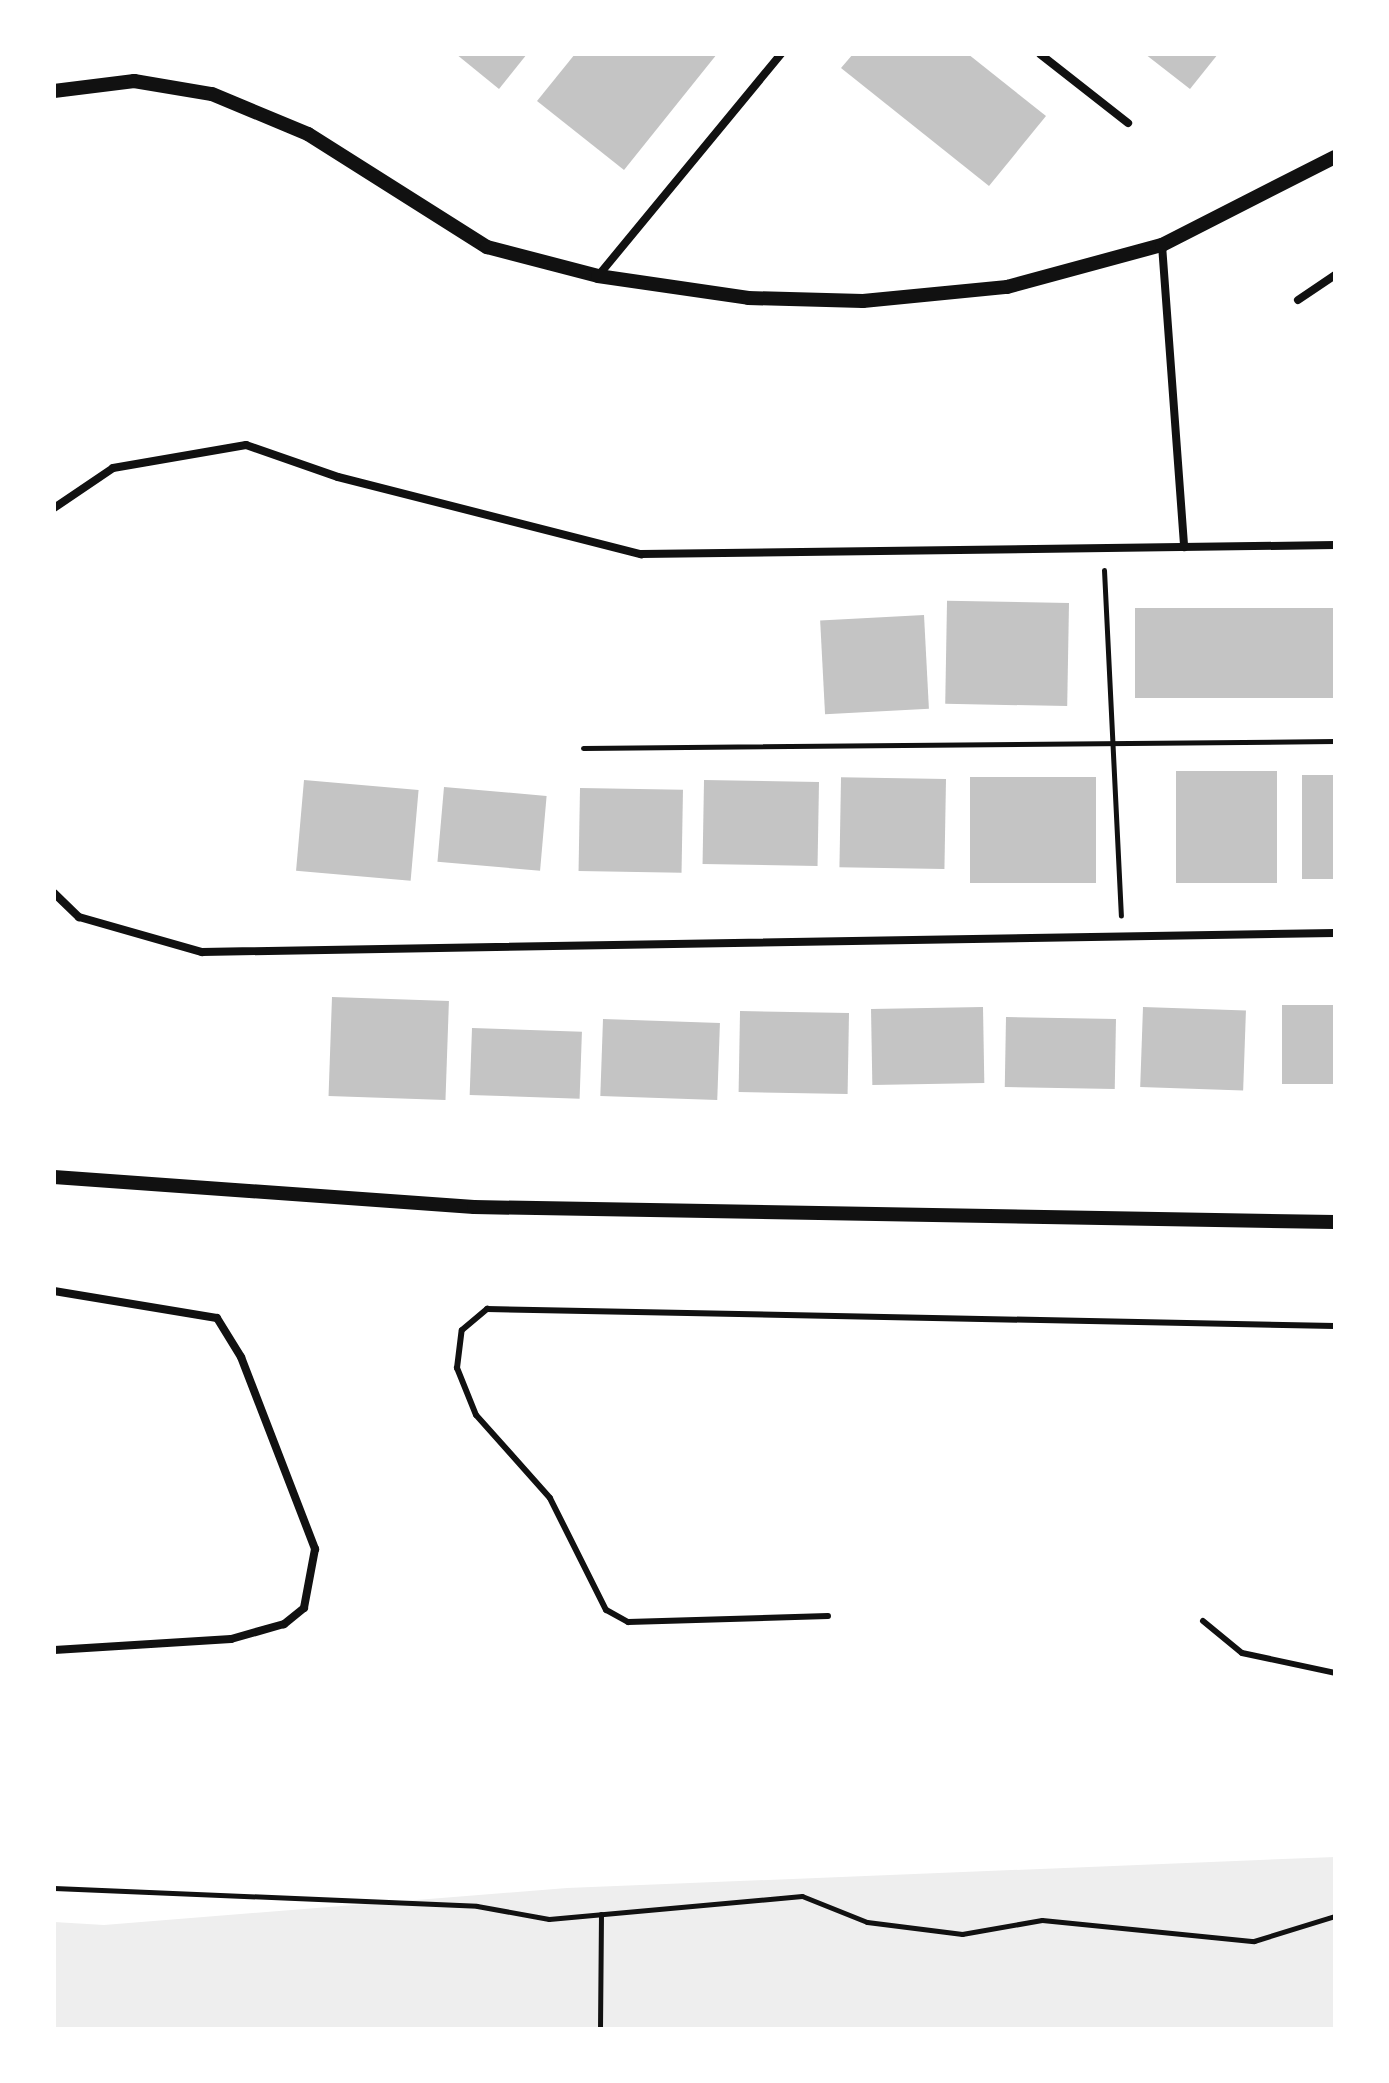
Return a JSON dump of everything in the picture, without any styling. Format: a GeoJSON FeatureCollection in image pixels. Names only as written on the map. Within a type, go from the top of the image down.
{"type":"FeatureCollection","features":[{"type":"Feature","properties":{"kind":"street"},"geometry":{"type":"LineString","coordinates":[[598,276],[781,54]]}},
{"type":"Feature","properties":{"kind":"street"},"geometry":{"type":"LineString","coordinates":[[1040,54],[1128,123]]}},
{"type":"Feature","properties":{"kind":"street"},"geometry":{"type":"LineString","coordinates":[[54,91],[134,81],[212,94],[308,134],[487,247],[598,276],[748,298],[863,301],[1007,287],[1162,245],[1335,157]]}},
{"type":"Feature","properties":{"kind":"street"},"geometry":{"type":"LineString","coordinates":[[1162,245],[1184,547]]}},
{"type":"Feature","properties":{"kind":"street"},"geometry":{"type":"LineString","coordinates":[[1298,300],[1335,275]]}},
{"type":"Feature","properties":{"kind":"street"},"geometry":{"type":"LineString","coordinates":[[54,508],[113,468],[246,445],[338,477],[641,554],[1103,552],[1184,547],[1335,545]]}},
{"type":"Feature","properties":{"kind":"street"},"geometry":{"type":"LineString","coordinates":[[54,893],[79,917],[202,952],[1335,933]]}},
{"type":"Feature","properties":{"kind":"street"},"geometry":{"type":"LineString","coordinates":[[54,1177],[474,1207],[1335,1222]]}},
{"type":"Feature","properties":{"kind":"street"},"geometry":{"type":"LineString","coordinates":[[54,1291],[217,1318],[241,1357],[315,1549],[304,1608],[284,1624],[231,1639],[54,1650]]}},
{"type":"Feature","properties":{"kind":"lane"},"geometry":{"type":"LineString","coordinates":[[828,1616],[628,1622],[606,1610],[550,1498],[476,1415],[457,1368],[462,1330],[487,1309],[1335,1326]]}},
{"type":"Feature","properties":{"kind":"lane"},"geometry":{"type":"LineString","coordinates":[[1203,1621],[1242,1653],[1335,1673]]}},
{"type":"Feature","properties":{"kind":"path"},"geometry":{"type":"LineString","coordinates":[[1103,552],[1122,937]]}},
{"type":"Feature","properties":{"kind":"path"},"geometry":{"type":"LineString","coordinates":[[583,748],[1335,741]]}},
{"type":"Feature","properties":{"kind":"path"},"geometry":{"type":"LineString","coordinates":[[54,1888],[477,1906],[549,1919],[601,1914],[673,1913],[802,1896],[867,1922],[962,1934],[1042,1920],[1254,1941],[1335,1916]]}},
{"type":"Feature","properties":{"kind":"path"},"geometry":{"type":"LineString","coordinates":[[600,2029],[601,1914]]}},
{"type":"Feature","properties":{"kind":"shaded area"},"geometry":{"type":"Polygon","coordinates":[[[1335,1857],[1335,2029],[54,2029],[54,1922],[104,1925],[567,1888],[1335,1857]]]}},
{"type":"Feature","properties":{"kind":"building"},"geometry":{"type":"Polygon","coordinates":[[[456,54],[527,54],[499,89],[456,54]]]}},
{"type":"Feature","properties":{"kind":"building"},"geometry":{"type":"Polygon","coordinates":[[[575,54],[717,54],[624,170],[537,101],[575,54]]]}},
{"type":"Feature","properties":{"kind":"building"},"geometry":{"type":"Polygon","coordinates":[[[853,54],[968,54],[1046,116],[989,186],[841,68],[853,54]]]}},
{"type":"Feature","properties":{"kind":"building"},"geometry":{"type":"Polygon","coordinates":[[[1145,54],[1218,54],[1190,89],[1145,54]]]}},
{"type":"Feature","properties":{"kind":"building"},"geometry":{"type":"Polygon","coordinates":[[[947,601],[1069,603],[1067,706],[945,704],[947,601]]]}},
{"type":"Feature","properties":{"kind":"building"},"geometry":{"type":"Polygon","coordinates":[[[1135,608],[1335,608],[1335,698],[1135,698],[1135,608]]]}},
{"type":"Feature","properties":{"kind":"building"},"geometry":{"type":"Polygon","coordinates":[[[924,615],[929,709],[825,714],[820,620],[924,615]]]}},
{"type":"Feature","properties":{"kind":"building"},"geometry":{"type":"Polygon","coordinates":[[[1176,771],[1277,771],[1277,883],[1176,883],[1176,771]]]}},
{"type":"Feature","properties":{"kind":"building"},"geometry":{"type":"Polygon","coordinates":[[[1302,775],[1335,775],[1335,879],[1302,879],[1302,775]]]}},
{"type":"Feature","properties":{"kind":"building"},"geometry":{"type":"Polygon","coordinates":[[[841,777],[946,779],[944,869],[839,867],[841,777]]]}},
{"type":"Feature","properties":{"kind":"building"},"geometry":{"type":"Polygon","coordinates":[[[970,777],[1096,777],[1096,883],[970,883],[970,777]]]}},
{"type":"Feature","properties":{"kind":"building"},"geometry":{"type":"Polygon","coordinates":[[[304,780],[419,790],[411,881],[296,871],[304,780]]]}},
{"type":"Feature","properties":{"kind":"building"},"geometry":{"type":"Polygon","coordinates":[[[704,780],[819,782],[818,866],[703,864],[704,780]]]}},
{"type":"Feature","properties":{"kind":"building"},"geometry":{"type":"Polygon","coordinates":[[[444,787],[547,796],[540,871],[437,862],[444,787]]]}},
{"type":"Feature","properties":{"kind":"building"},"geometry":{"type":"Polygon","coordinates":[[[580,788],[683,790],[682,873],[579,871],[580,788]]]}},
{"type":"Feature","properties":{"kind":"building"},"geometry":{"type":"Polygon","coordinates":[[[332,997],[449,1001],[445,1100],[329,1096],[332,997]]]}},
{"type":"Feature","properties":{"kind":"building"},"geometry":{"type":"Polygon","coordinates":[[[1282,1005],[1335,1005],[1335,1084],[1282,1084],[1282,1005]]]}},
{"type":"Feature","properties":{"kind":"building"},"geometry":{"type":"Polygon","coordinates":[[[983,1007],[984,1083],[872,1085],[871,1009],[983,1007]]]}},
{"type":"Feature","properties":{"kind":"building"},"geometry":{"type":"Polygon","coordinates":[[[1143,1007],[1246,1011],[1243,1091],[1140,1087],[1143,1007]]]}},
{"type":"Feature","properties":{"kind":"building"},"geometry":{"type":"Polygon","coordinates":[[[740,1011],[849,1013],[848,1094],[739,1092],[740,1011]]]}},
{"type":"Feature","properties":{"kind":"building"},"geometry":{"type":"Polygon","coordinates":[[[1006,1017],[1116,1019],[1115,1089],[1005,1087],[1006,1017]]]}},
{"type":"Feature","properties":{"kind":"building"},"geometry":{"type":"Polygon","coordinates":[[[603,1019],[720,1023],[717,1100],[600,1096],[603,1019]]]}},
{"type":"Feature","properties":{"kind":"building"},"geometry":{"type":"Polygon","coordinates":[[[472,1028],[582,1032],[580,1099],[470,1095],[472,1028]]]}}]}
